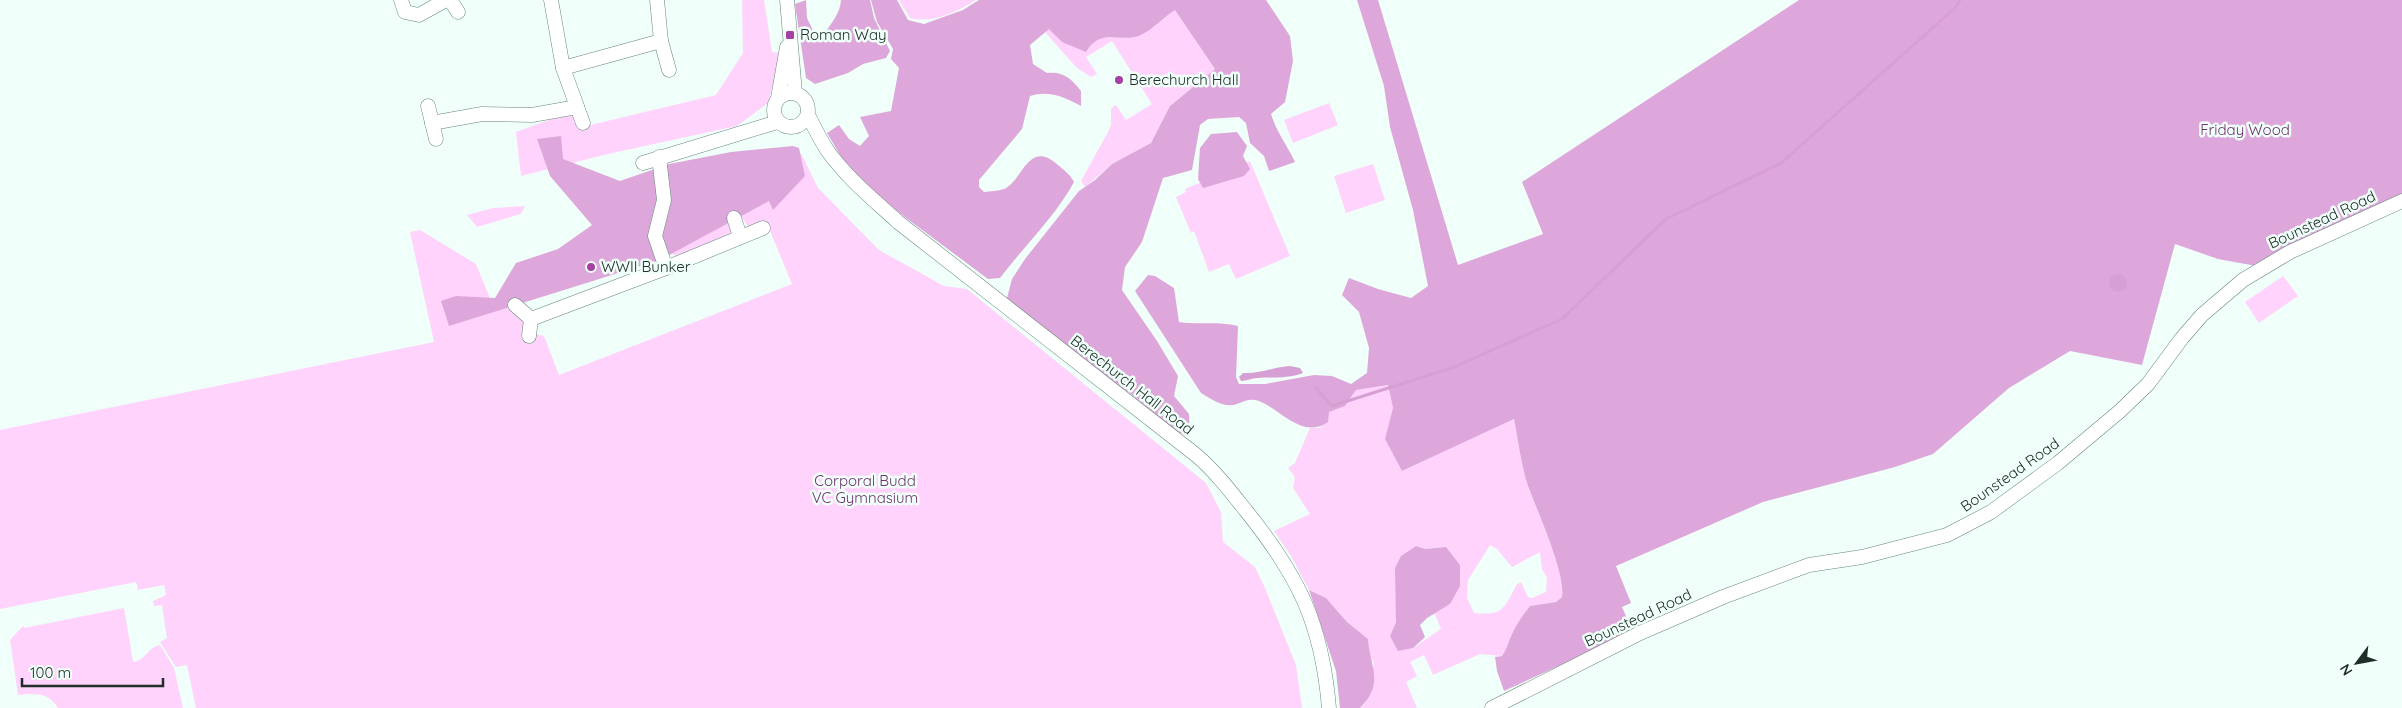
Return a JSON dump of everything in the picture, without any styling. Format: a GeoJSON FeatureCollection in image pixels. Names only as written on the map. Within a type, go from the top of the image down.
{"type":"FeatureCollection","features":[{"type":"Feature","properties":{"kind":"street"},"geometry":{"type":"LineString","coordinates":[[401,0],[405,12],[419,15],[446,0]]}},
{"type":"Feature","properties":{"kind":"street"},"geometry":{"type":"LineString","coordinates":[[551,0],[563,68],[584,123]]}},
{"type":"Feature","properties":{"kind":"street"},"geometry":{"type":"LineString","coordinates":[[657,0],[661,41],[669,70]]}},
{"type":"Feature","properties":{"kind":"street"},"geometry":{"type":"LineString","coordinates":[[787,0],[795,93]]}},
{"type":"Feature","properties":{"kind":"street"},"geometry":{"type":"LineString","coordinates":[[777,122],[774,112],[786,49],[790,39]]}},
{"type":"Feature","properties":{"kind":"street"},"geometry":{"type":"LineString","coordinates":[[563,68],[661,41]]}},
{"type":"Feature","properties":{"kind":"street"},"geometry":{"type":"LineString","coordinates":[[643,162],[777,122],[788,127],[798,126],[808,115],[809,110],[805,100],[795,93],[784,93],[778,98]]}},
{"type":"Feature","properties":{"kind":"street"},"geometry":{"type":"LineString","coordinates":[[428,106],[436,139]]}},
{"type":"Feature","properties":{"kind":"street"},"geometry":{"type":"LineString","coordinates":[[432,123],[482,114],[532,115],[577,107]]}},
{"type":"Feature","properties":{"kind":"street","name":"Berechurch Hall Road"},"geometry":{"type":"LineString","coordinates":[[808,115],[827,149],[859,187],[898,222],[1196,455],[1224,483],[1284,560],[1297,583],[1310,614],[1324,660],[1329,708]]}},
{"type":"Feature","properties":{"kind":"street","name":"Berechurch Hall Road"},"geometry":{"type":"LineString","coordinates":[[798,126],[827,149]]}},
{"type":"Feature","properties":{"kind":"street"},"geometry":{"type":"LineString","coordinates":[[659,157],[664,200],[655,236],[666,268]]}},
{"type":"Feature","properties":{"kind":"street","name":"Bounstead Road"},"geometry":{"type":"LineString","coordinates":[[1492,708],[1640,633],[1723,597],[1809,565],[1862,558],[1947,535],[1991,512],[2058,463],[2120,411],[2148,384],[2182,338],[2202,315],[2243,280],[2290,252],[2402,201]]}},
{"type":"Feature","properties":{"kind":"street"},"geometry":{"type":"LineString","coordinates":[[734,218],[740,236]]}},
{"type":"Feature","properties":{"kind":"street"},"geometry":{"type":"LineString","coordinates":[[531,319],[666,268],[762,228]]}},
{"type":"Feature","properties":{"kind":"street"},"geometry":{"type":"LineString","coordinates":[[516,305],[531,319]]}},
{"type":"Feature","properties":{"kind":"street"},"geometry":{"type":"LineString","coordinates":[[529,336],[531,319]]}},
{"type":"Feature","properties":{"kind":"green space"},"geometry":{"type":"Polygon","coordinates":[[[742,0],[764,0],[772,52],[781,53],[768,103],[737,126],[608,154],[521,176],[516,132],[571,112],[582,127],[716,95],[743,53],[742,0]]]}},
{"type":"Feature","properties":{"kind":"green space"},"geometry":{"type":"Polygon","coordinates":[[[806,0],[807,18],[819,43],[838,12],[841,0],[870,0],[874,18],[890,51],[886,58],[863,64],[848,73],[815,84],[806,78],[795,4],[806,0]]]}},
{"type":"Feature","properties":{"kind":"green space"},"geometry":{"type":"Polygon","coordinates":[[[871,0],[897,0],[908,20],[924,24],[963,10],[979,0],[1266,0],[1290,36],[1293,61],[1285,102],[1271,114],[1295,162],[1269,171],[1264,156],[1250,143],[1246,123],[1239,117],[1208,119],[1200,125],[1192,170],[1163,178],[1142,242],[1125,267],[1122,290],[1157,341],[1178,376],[1174,396],[1189,414],[1190,436],[1174,431],[1131,394],[1094,371],[1007,298],[1012,279],[1025,259],[1079,191],[1095,180],[1112,164],[1151,143],[1170,106],[1215,69],[1175,10],[1143,34],[1128,38],[1113,37],[1098,40],[1086,52],[1062,42],[1049,29],[1030,45],[1033,64],[1047,73],[1058,73],[1071,80],[1081,91],[1081,106],[1056,95],[1037,94],[1030,96],[1022,129],[979,180],[979,187],[984,192],[1004,189],[1011,185],[1027,164],[1040,156],[1048,158],[1058,165],[1069,174],[1074,182],[1049,219],[1000,278],[988,279],[878,197],[847,167],[827,133],[839,125],[849,139],[860,146],[869,136],[860,117],[891,111],[899,68],[891,59],[893,49],[877,22],[871,0]]]}},
{"type":"Feature","properties":{"kind":"green space"},"geometry":{"type":"Polygon","coordinates":[[[899,0],[976,0],[944,16],[919,19],[910,18],[899,0]]]}},
{"type":"Feature","properties":{"kind":"green space","name":"Friday Wood"},"geometry":{"type":"Polygon","coordinates":[[[1357,0],[1378,0],[1458,265],[1543,234],[1522,182],[1799,0],[2402,0],[2402,201],[2262,267],[2218,259],[2175,244],[2142,365],[2070,351],[2009,388],[1933,454],[1895,467],[1763,502],[1616,566],[1631,603],[1622,607],[1633,632],[1504,691],[1497,671],[1495,657],[1502,656],[1516,626],[1530,606],[1556,602],[1562,597],[1562,586],[1555,557],[1527,483],[1514,419],[1402,471],[1385,439],[1393,408],[1388,385],[1356,390],[1345,406],[1329,412],[1328,422],[1318,427],[1300,425],[1255,400],[1233,405],[1220,403],[1201,393],[1135,291],[1148,275],[1155,276],[1174,288],[1179,322],[1238,326],[1236,377],[1239,384],[1265,384],[1314,375],[1332,376],[1351,384],[1367,373],[1369,348],[1359,312],[1342,295],[1349,278],[1378,289],[1411,298],[1428,286],[1413,210],[1390,127],[1384,86],[1357,0]]]}},
{"type":"Feature","properties":{"kind":"green space"},"geometry":{"type":"Polygon","coordinates":[[[1175,9],[1215,69],[1170,106],[1151,143],[1112,164],[1085,187],[1081,181],[1111,125],[1111,108],[1116,105],[1126,120],[1152,104],[1112,41],[1086,57],[1097,74],[1091,77],[1077,68],[1045,32],[1049,28],[1062,42],[1091,43],[1101,38],[1142,35],[1175,9]]]}},
{"type":"Feature","properties":{"kind":"green space"},"geometry":{"type":"Polygon","coordinates":[[[1329,103],[1338,125],[1293,143],[1284,120],[1329,103]]]}},
{"type":"Feature","properties":{"kind":"green space"},"geometry":{"type":"Polygon","coordinates":[[[1237,132],[1247,146],[1243,156],[1250,169],[1244,176],[1203,188],[1198,179],[1200,148],[1211,134],[1237,132]]]}},
{"type":"Feature","properties":{"kind":"green space"},"geometry":{"type":"Polygon","coordinates":[[[561,136],[563,159],[620,181],[669,164],[731,152],[793,146],[799,148],[805,176],[773,210],[769,201],[660,260],[449,326],[441,301],[456,296],[495,298],[516,263],[558,249],[592,225],[550,176],[537,139],[561,136]]]}},
{"type":"Feature","properties":{"kind":"green space","name":"Corporal Budd VC Gymnasium"},"geometry":{"type":"Polygon","coordinates":[[[801,153],[818,188],[879,250],[944,286],[967,289],[1206,483],[1221,512],[1223,542],[1255,567],[1265,588],[1296,665],[1302,708],[196,708],[187,665],[176,667],[160,642],[167,638],[162,605],[154,606],[153,601],[166,595],[164,585],[138,590],[136,582],[0,609],[0,430],[434,342],[410,232],[420,230],[476,264],[494,308],[516,306],[525,312],[528,332],[544,336],[559,375],[792,284],[766,221],[748,226],[739,214],[728,236],[676,256],[669,252],[769,187],[801,153]]]}},
{"type":"Feature","properties":{"kind":"green space"},"geometry":{"type":"Polygon","coordinates":[[[1250,161],[1290,256],[1236,279],[1229,264],[1209,272],[1194,231],[1191,233],[1176,197],[1186,192],[1185,189],[1250,161]]]}},
{"type":"Feature","properties":{"kind":"green space"},"geometry":{"type":"Polygon","coordinates":[[[1373,164],[1385,200],[1346,213],[1334,176],[1373,164]]]}},
{"type":"Feature","properties":{"kind":"green space"},"geometry":{"type":"Polygon","coordinates":[[[525,206],[521,214],[477,227],[467,215],[493,208],[525,206]]]}},
{"type":"Feature","properties":{"kind":"green space"},"geometry":{"type":"Polygon","coordinates":[[[2283,276],[2298,296],[2259,323],[2245,302],[2283,276]]]}},
{"type":"Feature","properties":{"kind":"green space"},"geometry":{"type":"Polygon","coordinates":[[[1388,385],[1393,408],[1390,422],[1402,471],[1514,419],[1527,483],[1555,558],[1562,586],[1562,597],[1556,602],[1530,606],[1516,627],[1502,656],[1480,654],[1433,675],[1424,655],[1410,662],[1417,676],[1406,682],[1417,708],[1360,708],[1365,704],[1374,663],[1369,655],[1368,639],[1347,622],[1326,598],[1309,590],[1291,556],[1274,531],[1310,514],[1293,488],[1295,477],[1288,468],[1295,463],[1310,428],[1320,428],[1328,412],[1345,406],[1356,390],[1388,385]],[[1490,545],[1468,580],[1467,598],[1474,613],[1492,613],[1502,609],[1517,584],[1521,582],[1528,597],[1532,598],[1546,592],[1547,578],[1542,569],[1540,552],[1512,567],[1497,549],[1490,545]],[[1416,546],[1396,622],[1390,636],[1413,648],[1441,629],[1434,612],[1450,604],[1446,547],[1424,549],[1416,546]]]}},
{"type":"Feature","properties":{"kind":"green space"},"geometry":{"type":"Polygon","coordinates":[[[1416,546],[1425,549],[1446,547],[1460,565],[1460,586],[1450,604],[1427,618],[1420,625],[1425,637],[1413,648],[1398,651],[1390,636],[1396,622],[1395,568],[1401,556],[1416,546]]]}},
{"type":"Feature","properties":{"kind":"green space"},"geometry":{"type":"Polygon","coordinates":[[[1309,590],[1326,598],[1347,622],[1368,639],[1374,683],[1368,699],[1360,708],[1340,708],[1336,671],[1309,590]]]}},
{"type":"Feature","properties":{"kind":"green space"},"geometry":{"type":"Polygon","coordinates":[[[124,608],[133,662],[141,659],[152,648],[160,645],[174,668],[183,708],[58,708],[46,696],[35,694],[18,695],[10,640],[23,626],[24,628],[124,608]]]}},
{"type":"Feature","properties":{"kind":"shaded area"},"geometry":{"type":"Polygon","coordinates":[[[2114,274],[2122,274],[2127,279],[2125,290],[2114,292],[2109,287],[2109,279],[2114,274]]]}},
{"type":"Feature","properties":{"kind":"shaded area"},"geometry":{"type":"Polygon","coordinates":[[[1290,366],[1300,368],[1303,373],[1286,377],[1255,378],[1243,381],[1239,377],[1243,373],[1290,366]]]}},
{"type":"Feature","properties":{"kind":"waterway"},"geometry":{"type":"LineString","coordinates":[[1316,388],[1332,406],[1454,367],[1562,319],[1666,219],[1781,163],[1955,8],[1960,0]]}},
{"type":"Feature","properties":{"kind":"place","name":"Roman Way"},"geometry":{"type":"Point","coordinates":[790,35]}},
{"type":"Feature","properties":{"kind":"place","name":"Berechurch Hall"},"geometry":{"type":"Point","coordinates":[1119,80]}},
{"type":"Feature","properties":{"kind":"place","name":"WWII Bunker"},"geometry":{"type":"Point","coordinates":[591,267]}}]}
